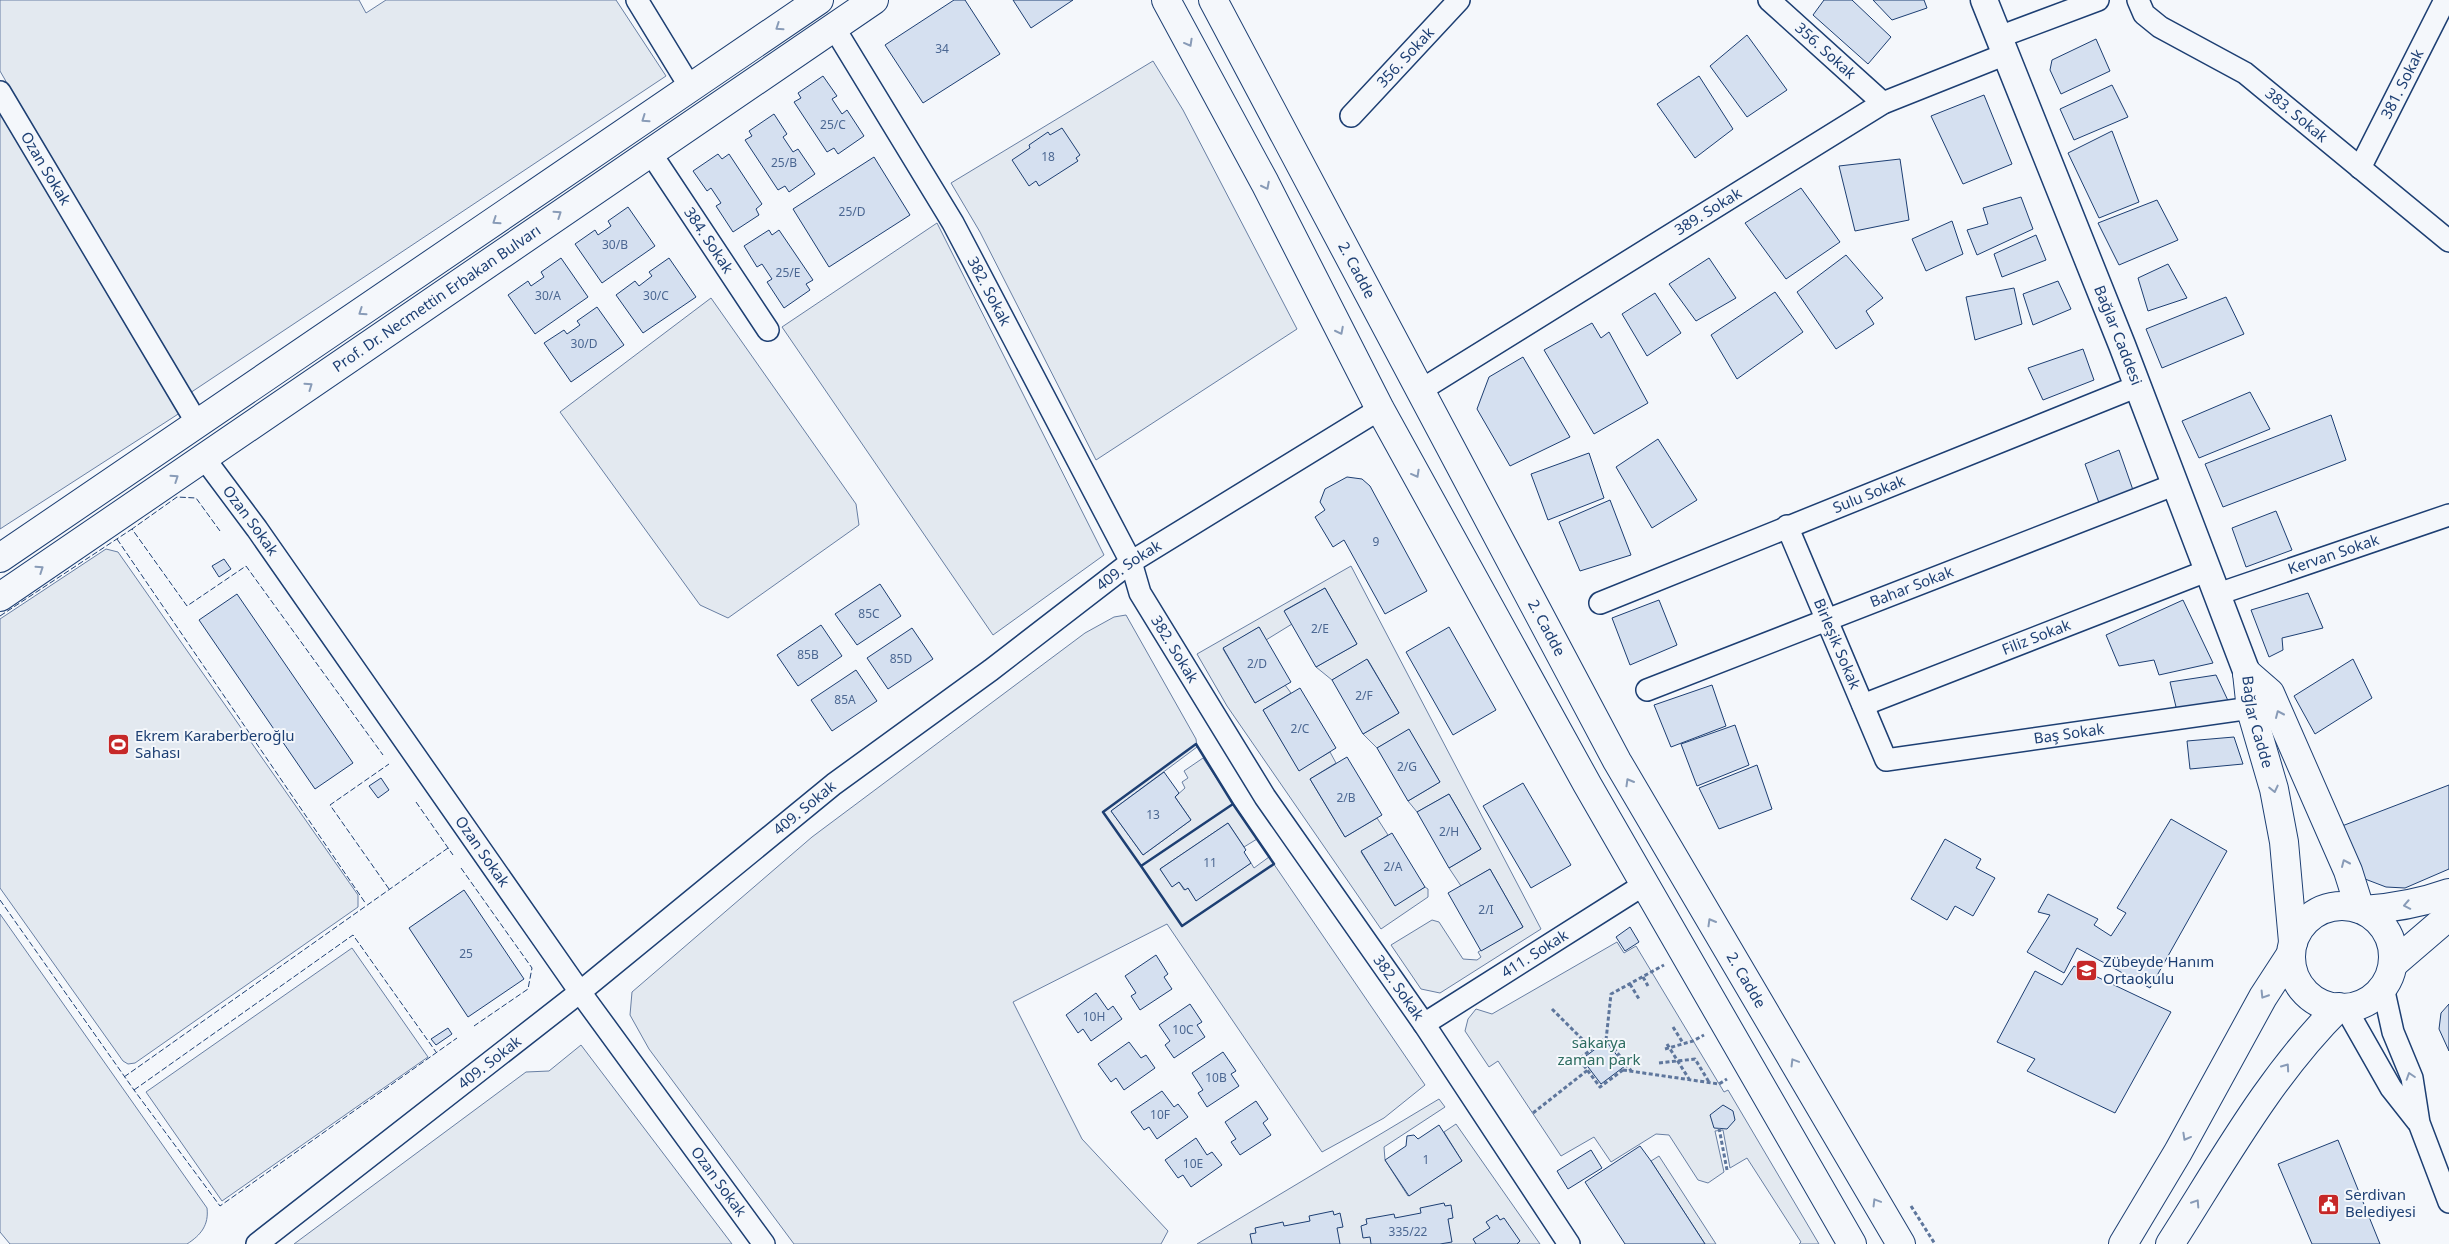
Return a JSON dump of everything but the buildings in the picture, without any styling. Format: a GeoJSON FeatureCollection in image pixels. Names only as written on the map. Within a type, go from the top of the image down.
{"type":"FeatureCollection","features":[{"type":"Feature","properties":{"kind":"main road","name":"Prof. Dr. Necmettin Erbakan Bulvarı"},"geometry":{"type":"LineString","coordinates":[[0,558],[819,0]]}},
{"type":"Feature","properties":{"kind":"main road","name":"Prof. Dr. Necmettin Erbakan Bulvarı"},"geometry":{"type":"LineString","coordinates":[[0,597],[833,26],[874,0]]}},
{"type":"Feature","properties":{"kind":"main road"},"geometry":{"type":"LineString","coordinates":[[1166,0],[1265,183],[1380,409],[1645,884],[1850,1241]]}},
{"type":"Feature","properties":{"kind":"main road","name":"2. Cadde"},"geometry":{"type":"LineString","coordinates":[[1212,0],[1616,761],[1901,1244]]}},
{"type":"Feature","properties":{"kind":"main road","name":"Bağlar Cadde"},"geometry":{"type":"LineString","coordinates":[[2247,674],[2251,708],[2276,798],[2284,842],[2292,948]]}},
{"type":"Feature","properties":{"kind":"main road","name":"Bağlar Cadde"},"geometry":{"type":"LineString","coordinates":[[2247,674],[2270,693],[2348,871],[2362,910]]}},
{"type":"Feature","properties":{"kind":"main road"},"geometry":{"type":"LineString","coordinates":[[2122,1244],[2178,1152],[2292,948],[2298,930],[2316,913],[2340,906],[2362,910],[2392,908],[2427,901],[2449,893]]}},
{"type":"Feature","properties":{"kind":"main road"},"geometry":{"type":"LineString","coordinates":[[2362,910],[2378,919],[2387,932],[2393,948],[2388,976]]}},
{"type":"Feature","properties":{"kind":"main road"},"geometry":{"type":"LineString","coordinates":[[2292,948],[2292,968],[2306,992],[2317,1001],[2342,1007],[2360,1004],[2372,998],[2388,976],[2449,916]]}},
{"type":"Feature","properties":{"kind":"main road"},"geometry":{"type":"LineString","coordinates":[[2170,1244],[2288,1064],[2311,1034],[2342,1007]]}},
{"type":"Feature","properties":{"kind":"street"},"geometry":{"type":"LineString","coordinates":[[637,0],[690,88]]}},
{"type":"Feature","properties":{"kind":"street","name":"356. Sokak"},"geometry":{"type":"LineString","coordinates":[[1351,116],[1460,0]]}},
{"type":"Feature","properties":{"kind":"street","name":"356. Sokak"},"geometry":{"type":"LineString","coordinates":[[1769,0],[1883,103]]}},
{"type":"Feature","properties":{"kind":"street","name":"Bağlar Caddesi"},"geometry":{"type":"LineString","coordinates":[[1984,0],[2138,386],[2247,674]]}},
{"type":"Feature","properties":{"kind":"street","name":"389. Sokak"},"geometry":{"type":"LineString","coordinates":[[1420,390],[1883,103],[2098,0]]}},
{"type":"Feature","properties":{"kind":"street","name":"383. Sokak"},"geometry":{"type":"LineString","coordinates":[[2138,0],[2144,14],[2160,27],[2245,73],[2449,241]]}},
{"type":"Feature","properties":{"kind":"street","name":"381. Sokak"},"geometry":{"type":"LineString","coordinates":[[2360,168],[2445,0]]}},
{"type":"Feature","properties":{"kind":"street","name":"382. Sokak"},"geometry":{"type":"LineString","coordinates":[[833,26],[953,223],[1131,562],[1140,593],[1265,796],[1424,1024],[1569,1244]]}},
{"type":"Feature","properties":{"kind":"street","name":"Ozan Sokak"},"geometry":{"type":"LineString","coordinates":[[0,92],[191,413],[200,422]]}},
{"type":"Feature","properties":{"kind":"street","name":"384. Sokak"},"geometry":{"type":"LineString","coordinates":[[650,152],[768,330]]}},
{"type":"Feature","properties":{"kind":"street","name":"Sulu Sokak"},"geometry":{"type":"LineString","coordinates":[[1600,603],[2138,386]]}},
{"type":"Feature","properties":{"kind":"street","name":"409. Sokak"},"geometry":{"type":"LineString","coordinates":[[257,1244],[580,992],[834,784],[991,670],[1131,562],[1380,409]]}},
{"type":"Feature","properties":{"kind":"street","name":"Ozan Sokak"},"geometry":{"type":"LineString","coordinates":[[204,458],[257,529],[580,992],[764,1244]]}},
{"type":"Feature","properties":{"kind":"street","name":"Bahar Sokak"},"geometry":{"type":"LineString","coordinates":[[1647,690],[2176,484]]}},
{"type":"Feature","properties":{"kind":"street","name":"Kervan Sokak"},"geometry":{"type":"LineString","coordinates":[[2218,594],[2449,515]]}},
{"type":"Feature","properties":{"kind":"street","name":"Birleşik Sokak"},"geometry":{"type":"LineString","coordinates":[[1788,526],[1886,760]]}},
{"type":"Feature","properties":{"kind":"street","name":"Filiz Sokak"},"geometry":{"type":"LineString","coordinates":[[1863,705],[2209,570]]}},
{"type":"Feature","properties":{"kind":"street","name":"Baş Sokak"},"geometry":{"type":"LineString","coordinates":[[1886,760],[2251,708]]}},
{"type":"Feature","properties":{"kind":"street","name":"411. Sokak"},"geometry":{"type":"LineString","coordinates":[[1424,1024],[1645,884]]}},
{"type":"Feature","properties":{"kind":"street"},"geometry":{"type":"LineString","coordinates":[[2388,976],[2393,1032],[2412,1078],[2419,1124],[2449,1202]]}},
{"type":"Feature","properties":{"kind":"street"},"geometry":{"type":"LineString","coordinates":[[2342,1007],[2391,1088],[2419,1124]]}},
{"type":"Feature","properties":{"kind":"path"},"geometry":{"type":"LineString","coordinates":[[1632,1072],[1606,1040],[1611,994],[1652,972]]}},
{"type":"Feature","properties":{"kind":"path"},"geometry":{"type":"LineString","coordinates":[[1643,977],[1648,986]]}},
{"type":"Feature","properties":{"kind":"path"},"geometry":{"type":"LineString","coordinates":[[1630,984],[1638,999]]}},
{"type":"Feature","properties":{"kind":"path"},"geometry":{"type":"LineString","coordinates":[[1552,1009],[1593,1050]]}},
{"type":"Feature","properties":{"kind":"path"},"geometry":{"type":"LineString","coordinates":[[1673,1027],[1683,1043]]}},
{"type":"Feature","properties":{"kind":"path"},"geometry":{"type":"LineString","coordinates":[[1606,1040],[1579,1059],[1600,1087],[1622,1070],[1719,1084]]}},
{"type":"Feature","properties":{"kind":"path"},"geometry":{"type":"LineString","coordinates":[[1690,1080],[1667,1047],[1693,1041]]}},
{"type":"Feature","properties":{"kind":"path"},"geometry":{"type":"LineString","coordinates":[[1659,1063],[1695,1059],[1709,1083]]}},
{"type":"Feature","properties":{"kind":"path"},"geometry":{"type":"LineString","coordinates":[[1533,1113],[1588,1069]]}},
{"type":"Feature","properties":{"kind":"path"},"geometry":{"type":"LineString","coordinates":[[1719,1128],[1727,1170]]}},
{"type":"Feature","properties":{"kind":"green space"},"geometry":{"type":"Polygon","coordinates":[[[0,0],[359,0],[366,13],[386,0],[616,0],[666,76],[187,395],[0,71],[0,0]]]}},
{"type":"Feature","properties":{"kind":"green space"},"geometry":{"type":"Polygon","coordinates":[[[1153,61],[1183,110],[1297,329],[1096,460],[980,232],[951,183],[1153,61]]]}},
{"type":"Feature","properties":{"kind":"green space"},"geometry":{"type":"Polygon","coordinates":[[[0,106],[186,409],[0,529],[0,106]]]}},
{"type":"Feature","properties":{"kind":"green space"},"geometry":{"type":"Polygon","coordinates":[[[937,223],[1104,555],[993,635],[782,327],[937,223]]]}},
{"type":"Feature","properties":{"kind":"green space"},"geometry":{"type":"Polygon","coordinates":[[[711,298],[856,504],[859,525],[728,618],[700,605],[560,412],[711,298]]]}},
{"type":"Feature","properties":{"kind":"green space","name":"Ekrem Karaberberoğlu Sahası"},"geometry":{"type":"Polygon","coordinates":[[[106,549],[118,552],[358,895],[358,907],[135,1063],[128,1064],[123,1061],[0,888],[0,619],[106,549]]]}},
{"type":"Feature","properties":{"kind":"green space"},"geometry":{"type":"Polygon","coordinates":[[[1351,566],[1541,929],[1440,993],[1421,989],[1391,945],[1432,920],[1439,922],[1463,959],[1477,960],[1481,957],[1478,952],[1523,927],[1490,869],[1461,886],[1449,868],[1481,849],[1449,794],[1417,812],[1408,801],[1440,782],[1409,730],[1377,748],[1363,734],[1399,713],[1368,660],[1332,680],[1316,667],[1357,644],[1325,588],[1285,610],[1292,624],[1266,640],[1259,627],[1223,649],[1255,703],[1285,685],[1291,693],[1263,710],[1299,770],[1330,752],[1336,763],[1310,779],[1345,837],[1377,818],[1388,835],[1361,852],[1395,905],[1425,887],[1428,889],[1428,897],[1381,929],[1227,706],[1197,654],[1351,566]]]}},
{"type":"Feature","properties":{"kind":"green space"},"geometry":{"type":"Polygon","coordinates":[[[1126,615],[1196,739],[1197,747],[1111,811],[1143,855],[1191,820],[1175,797],[1185,788],[1182,782],[1188,778],[1184,771],[1203,758],[1257,839],[1244,847],[1228,823],[1160,869],[1172,886],[1179,882],[1184,890],[1188,888],[1196,900],[1251,863],[1254,868],[1269,857],[1425,1085],[1384,1118],[1322,1152],[1167,924],[1013,1002],[1082,1139],[1168,1231],[1161,1244],[794,1244],[649,1049],[630,1015],[632,992],[812,837],[1085,633],[1114,617],[1126,615]]]}},
{"type":"Feature","properties":{"kind":"green space"},"geometry":{"type":"Polygon","coordinates":[[[0,914],[207,1208],[207,1220],[203,1229],[187,1244],[10,1244],[0,1232],[0,914]]]}},
{"type":"Feature","properties":{"kind":"green space","name":"sakarya zaman park"},"geometry":{"type":"Polygon","coordinates":[[[1617,942],[1624,953],[1636,946],[1724,1092],[1728,1090],[1819,1244],[1799,1244],[1801,1242],[1747,1158],[1730,1168],[1723,1130],[1715,1131],[1724,1172],[1708,1183],[1698,1180],[1669,1135],[1656,1134],[1611,1162],[1594,1137],[1561,1156],[1498,1061],[1489,1067],[1465,1031],[1468,1019],[1476,1009],[1492,1014],[1617,942]]]}},
{"type":"Feature","properties":{"kind":"green space"},"geometry":{"type":"Polygon","coordinates":[[[352,948],[428,1057],[222,1201],[146,1092],[352,948]]]}},
{"type":"Feature","properties":{"kind":"green space"},"geometry":{"type":"Polygon","coordinates":[[[581,1045],[732,1244],[294,1244],[526,1072],[549,1071],[581,1045]]]}},
{"type":"Feature","properties":{"kind":"green space"},"geometry":{"type":"Polygon","coordinates":[[[1439,1099],[1445,1107],[1384,1147],[1385,1160],[1408,1196],[1462,1161],[1444,1132],[1456,1124],[1540,1244],[1197,1244],[1439,1099]]]}},
{"type":"Feature","properties":{"kind":"green space"},"geometry":{"type":"Polygon","coordinates":[[[1659,1156],[1716,1244],[1705,1244],[1651,1161],[1659,1156]]]}},
{"type":"Feature","properties":{"kind":"fence"},"geometry":{"type":"LineString","coordinates":[[220,531],[196,498],[177,497],[132,529],[187,606],[246,566],[383,755]]}},
{"type":"Feature","properties":{"kind":"fence"},"geometry":{"type":"LineString","coordinates":[[0,616],[132,529]]}},
{"type":"Feature","properties":{"kind":"fence"},"geometry":{"type":"LineString","coordinates":[[117,539],[366,904]]}},
{"type":"Feature","properties":{"kind":"fence"},"geometry":{"type":"LineString","coordinates":[[389,764],[330,805],[389,889]]}},
{"type":"Feature","properties":{"kind":"fence"},"geometry":{"type":"LineString","coordinates":[[416,802],[453,855]]}},
{"type":"Feature","properties":{"kind":"fence"},"geometry":{"type":"LineString","coordinates":[[124,1077],[448,848]]}},
{"type":"Feature","properties":{"kind":"fence"},"geometry":{"type":"LineString","coordinates":[[461,868],[532,968],[528,989],[474,1026]]}},
{"type":"Feature","properties":{"kind":"fence"},"geometry":{"type":"LineString","coordinates":[[0,900],[134,1090],[220,1206],[457,1038]]}},
{"type":"Feature","properties":{"kind":"fence"},"geometry":{"type":"LineString","coordinates":[[134,1090],[353,935],[436,1052]]}},
{"type":"Feature","properties":{"kind":"wall"},"geometry":{"type":"LineString","coordinates":[[1141,866],[1103,812],[1196,744],[1233,804],[1141,866],[1182,926],[1274,864],[1233,804]]}},
{"type":"Feature","properties":{"kind":"place","name":"Ekrem Karaberberoğlu Sahası"},"geometry":{"type":"Point","coordinates":[119,745]}},
{"type":"Feature","properties":{"kind":"place","name":"Zübeyde Hanım Ortaokulu"},"geometry":{"type":"Point","coordinates":[2087,971]}},
{"type":"Feature","properties":{"kind":"place","name":"Serdivan Belediyesi"},"geometry":{"type":"Point","coordinates":[2329,1204]}}]}
